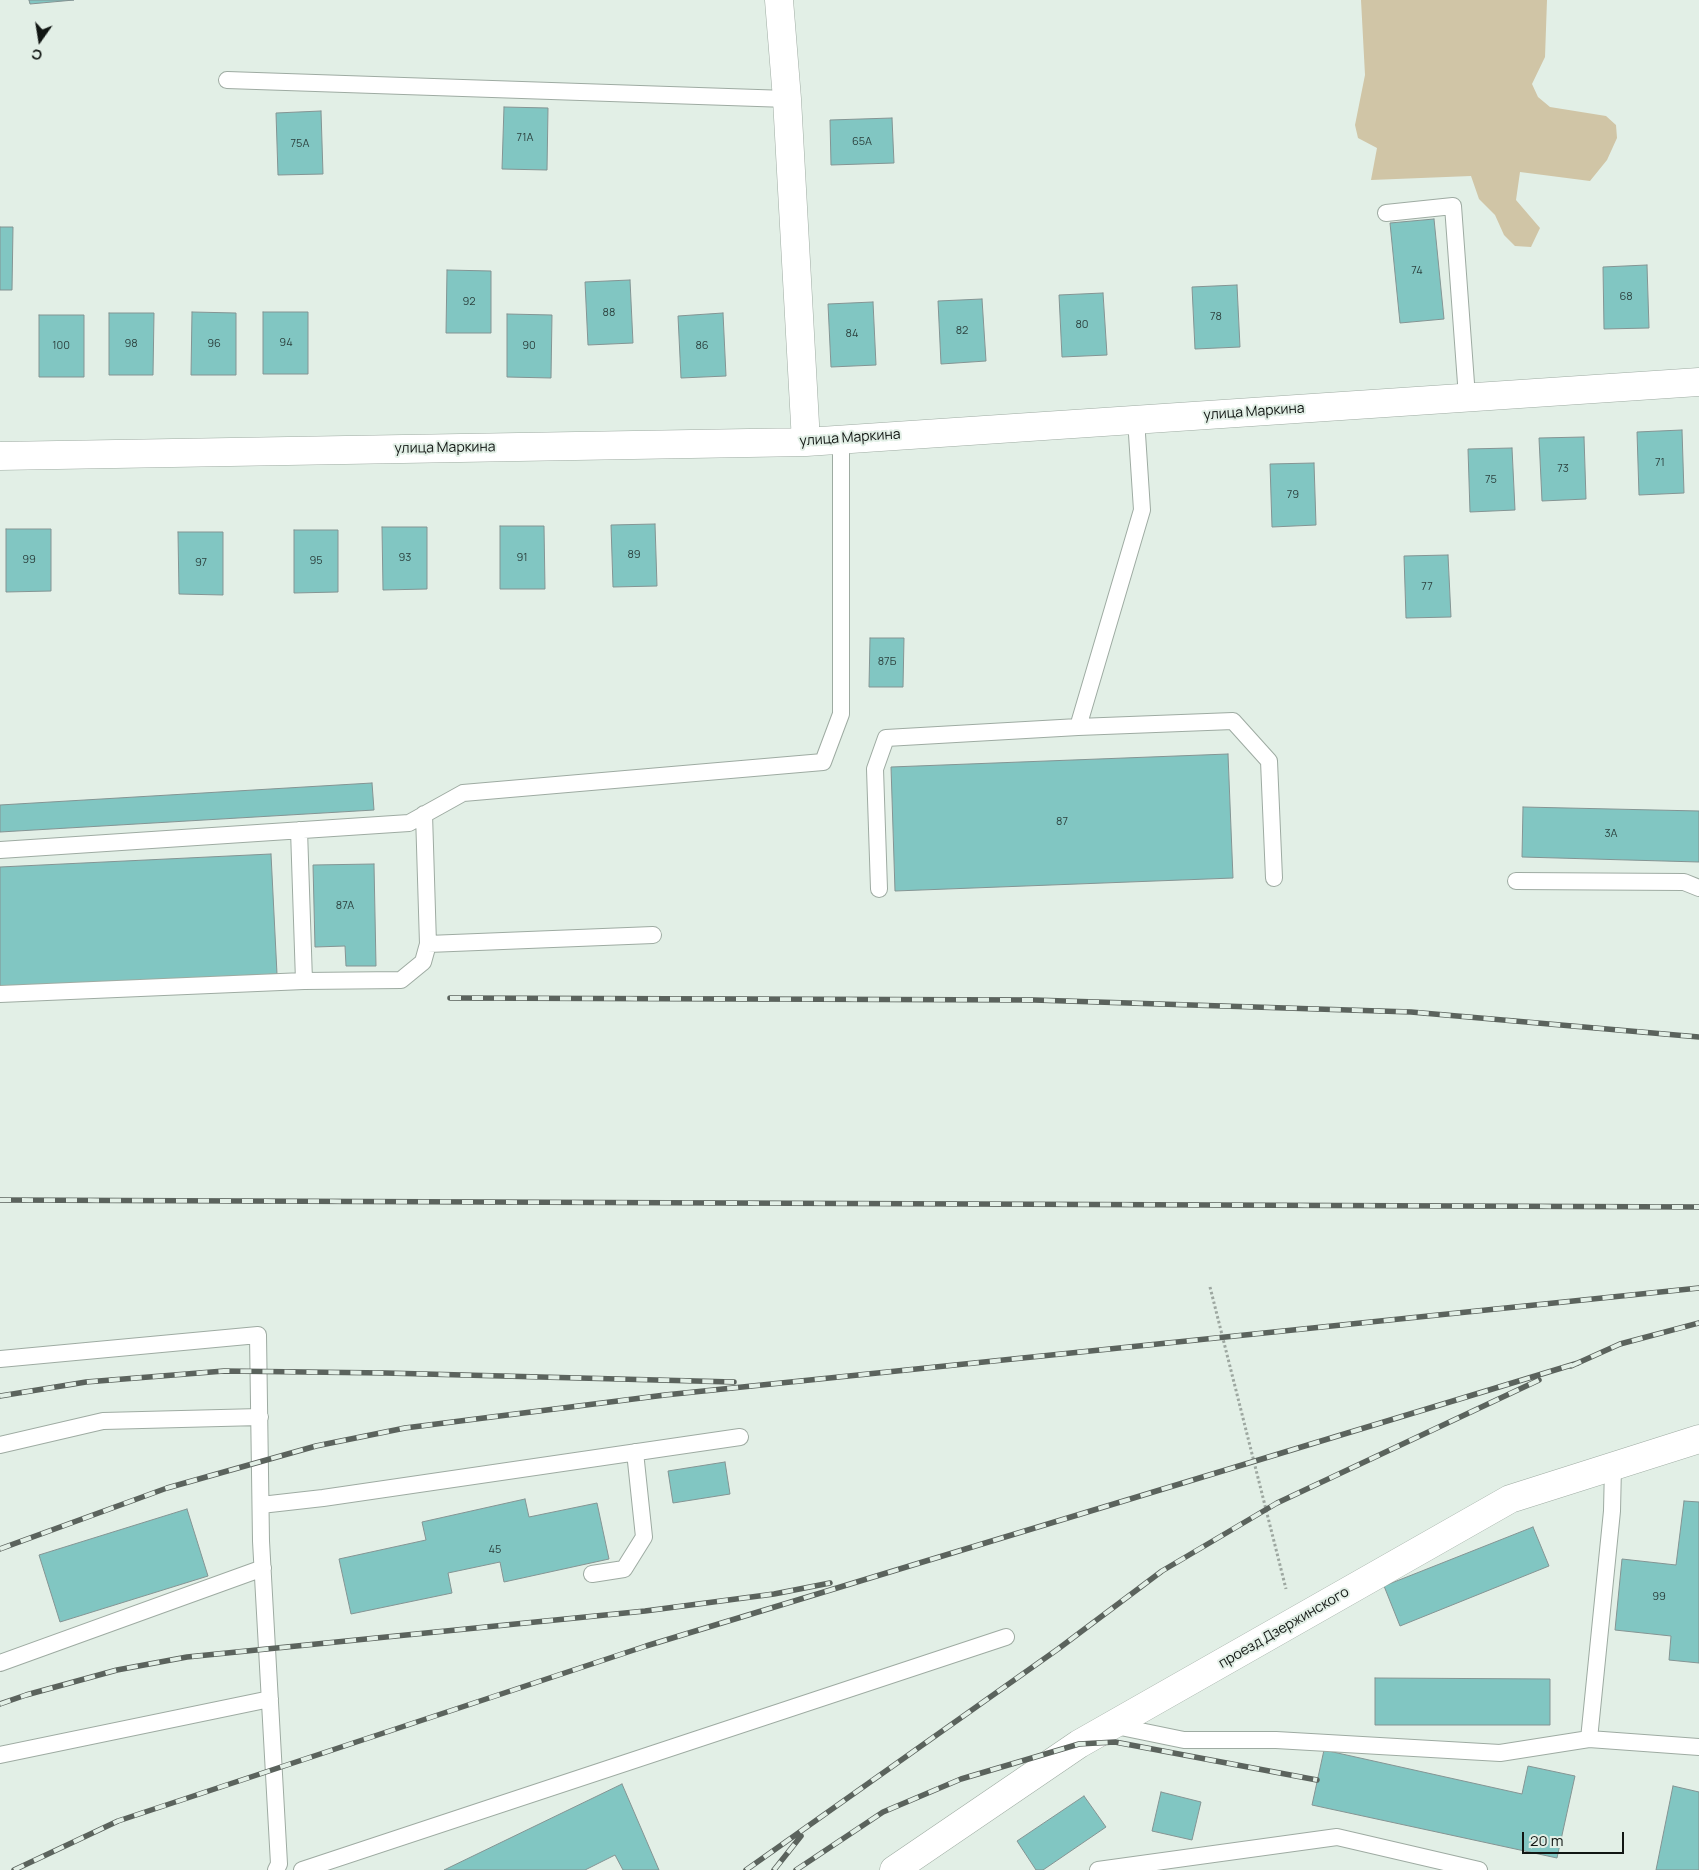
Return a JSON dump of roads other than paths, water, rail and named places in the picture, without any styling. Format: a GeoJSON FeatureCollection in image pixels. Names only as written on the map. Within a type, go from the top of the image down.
{"type":"FeatureCollection","features":[{"type":"Feature","properties":{"kind":"street"},"geometry":{"type":"LineString","coordinates":[[779,0],[787,99],[806,442]]}},
{"type":"Feature","properties":{"kind":"street","name":"улица Маркина"},"geometry":{"type":"LineString","coordinates":[[0,456],[806,442],[1699,382]]}},
{"type":"Feature","properties":{"kind":"street","name":"проезд Дзержинского"},"geometry":{"type":"LineString","coordinates":[[894,1870],[1079,1744],[1510,1499],[1699,1438]]}},
{"type":"Feature","properties":{"kind":"lane"},"geometry":{"type":"LineString","coordinates":[[227,80],[787,99]]}},
{"type":"Feature","properties":{"kind":"lane"},"geometry":{"type":"LineString","coordinates":[[1386,213],[1453,206],[1467,397]]}},
{"type":"Feature","properties":{"kind":"lane"},"geometry":{"type":"LineString","coordinates":[[1078,727],[1142,510],[1136,419]]}},
{"type":"Feature","properties":{"kind":"lane"},"geometry":{"type":"LineString","coordinates":[[0,850],[409,822],[462,793],[823,762],[841,714],[841,439]]}},
{"type":"Feature","properties":{"kind":"lane"},"geometry":{"type":"LineString","coordinates":[[879,889],[875,769],[886,738],[1078,727],[1233,721],[1269,761],[1274,878]]}},
{"type":"Feature","properties":{"kind":"lane"},"geometry":{"type":"LineString","coordinates":[[0,994],[304,981],[401,980],[423,962],[428,944],[424,814]]}},
{"type":"Feature","properties":{"kind":"lane"},"geometry":{"type":"LineString","coordinates":[[299,830],[304,981]]}},
{"type":"Feature","properties":{"kind":"lane"},"geometry":{"type":"LineString","coordinates":[[1516,881],[1684,882],[1699,888]]}},
{"type":"Feature","properties":{"kind":"lane"},"geometry":{"type":"LineString","coordinates":[[428,944],[653,935]]}},
{"type":"Feature","properties":{"kind":"lane"},"geometry":{"type":"LineString","coordinates":[[0,1359],[258,1334],[263,1568],[279,1864],[276,1870]]}},
{"type":"Feature","properties":{"kind":"lane"},"geometry":{"type":"LineString","coordinates":[[0,1445],[103,1421],[260,1417]]}},
{"type":"Feature","properties":{"kind":"lane"},"geometry":{"type":"LineString","coordinates":[[261,1505],[332,1497],[740,1437]]}},
{"type":"Feature","properties":{"kind":"lane"},"geometry":{"type":"LineString","coordinates":[[592,1574],[624,1569],[644,1537],[635,1452]]}},
{"type":"Feature","properties":{"kind":"lane"},"geometry":{"type":"LineString","coordinates":[[1589,1738],[1612,1511],[1613,1466]]}},
{"type":"Feature","properties":{"kind":"lane"},"geometry":{"type":"LineString","coordinates":[[0,1663],[263,1568]]}},
{"type":"Feature","properties":{"kind":"lane"},"geometry":{"type":"LineString","coordinates":[[302,1870],[1006,1637]]}},
{"type":"Feature","properties":{"kind":"lane"},"geometry":{"type":"LineString","coordinates":[[0,1754],[270,1699]]}},
{"type":"Feature","properties":{"kind":"lane"},"geometry":{"type":"LineString","coordinates":[[1111,1725],[1184,1740],[1276,1740],[1500,1753],[1589,1738],[1699,1747]]}},
{"type":"Feature","properties":{"kind":"lane"},"geometry":{"type":"LineString","coordinates":[[1098,1870],[1176,1865],[1337,1837],[1480,1870]]}},
{"type":"Feature","properties":{"kind":"railway"},"geometry":{"type":"LineString","coordinates":[[450,998],[1034,1000],[1411,1012],[1699,1037]]}},
{"type":"Feature","properties":{"kind":"railway"},"geometry":{"type":"LineString","coordinates":[[0,1200],[1699,1207]]}},
{"type":"Feature","properties":{"kind":"railway"},"geometry":{"type":"LineString","coordinates":[[0,1549],[167,1488],[316,1446],[405,1428],[665,1395],[1699,1288]]}},
{"type":"Feature","properties":{"kind":"railway"},"geometry":{"type":"LineString","coordinates":[[1571,1366],[1620,1344],[1699,1323]]}},
{"type":"Feature","properties":{"kind":"railway"},"geometry":{"type":"LineString","coordinates":[[14,1870],[118,1821],[646,1646],[1578,1363]]}},
{"type":"Feature","properties":{"kind":"railway"},"geometry":{"type":"LineString","coordinates":[[0,1396],[86,1382],[224,1371],[734,1382]]}},
{"type":"Feature","properties":{"kind":"railway"},"geometry":{"type":"LineString","coordinates":[[746,1870],[1058,1649],[1162,1571],[1277,1503],[1539,1380]]}},
{"type":"Feature","properties":{"kind":"railway"},"geometry":{"type":"LineString","coordinates":[[0,1704],[117,1670],[187,1657],[645,1611],[774,1594],[830,1583]]}},
{"type":"Feature","properties":{"kind":"railway"},"geometry":{"type":"LineString","coordinates":[[796,1870],[883,1812],[961,1779],[1079,1744],[1115,1742],[1317,1780]]}},
{"type":"Feature","properties":{"kind":"railway"},"geometry":{"type":"LineString","coordinates":[[774,1870],[801,1836]]}}]}
